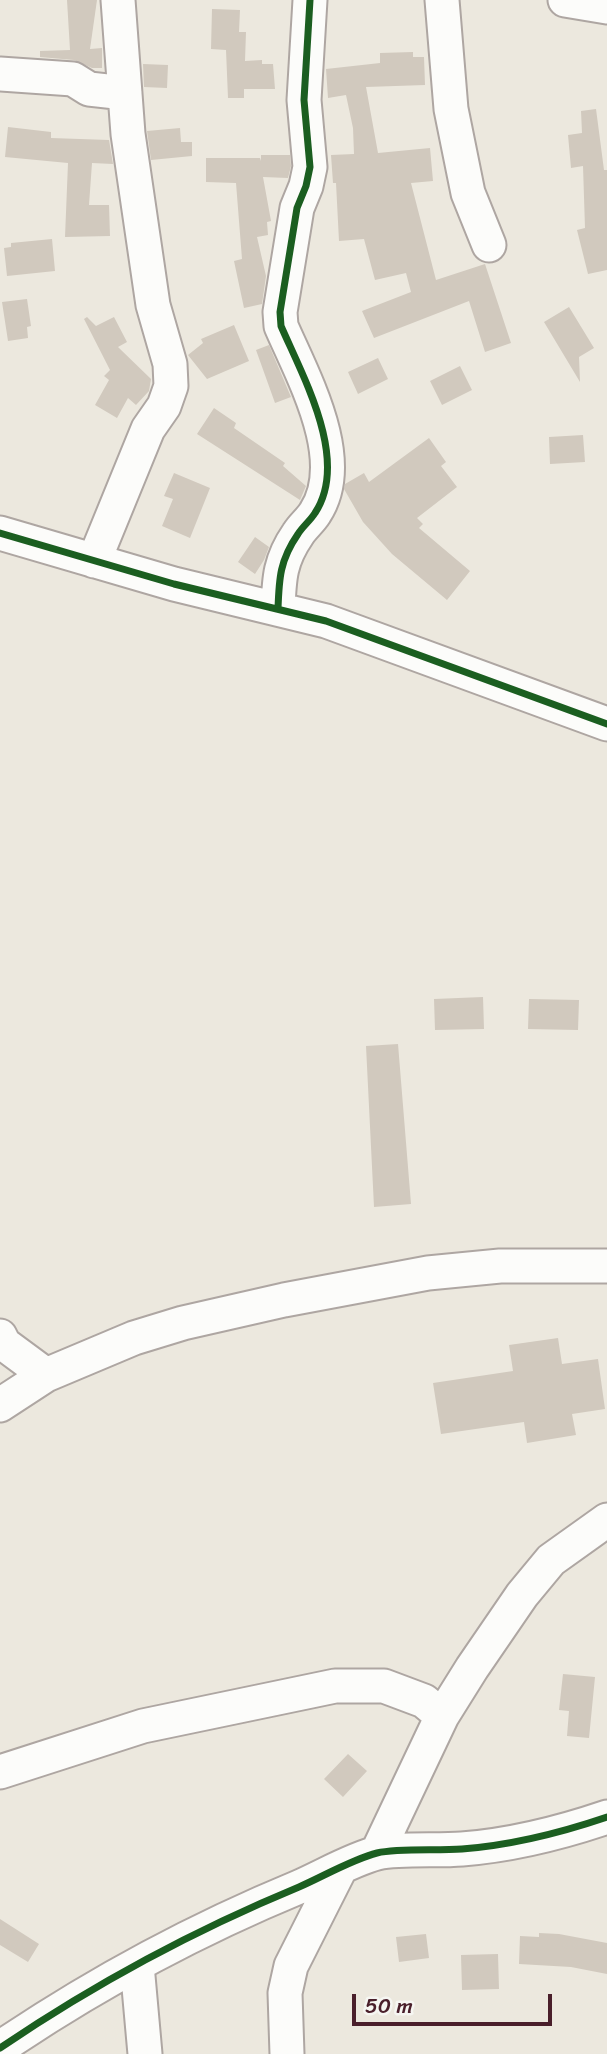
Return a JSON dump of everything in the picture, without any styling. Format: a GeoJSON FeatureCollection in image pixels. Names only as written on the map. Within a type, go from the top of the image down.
{"type":"FeatureCollection","features":[{"type":"Feature","properties":{"kind":"street"},"geometry":{"type":"LineString","coordinates":[[94,561],[148,429],[164,406],[171,386],[170,364],[152,305],[128,134],[118,0]]}},
{"type":"Feature","properties":{"kind":"street"},"geometry":{"type":"LineString","coordinates":[[278,609],[279,575],[286,552],[316,513],[324,492],[327,461],[321,421],[281,326],[297,208],[306,187],[310,167],[304,100],[310,0]]}},
{"type":"Feature","properties":{"kind":"street"},"geometry":{"type":"LineString","coordinates":[[442,0],[451,109],[468,193],[489,246]]}},
{"type":"Feature","properties":{"kind":"street"},"geometry":{"type":"LineString","coordinates":[[565,0],[607,7]]}},
{"type":"Feature","properties":{"kind":"street"},"geometry":{"type":"LineString","coordinates":[[0,74],[73,79],[89,89],[125,93]]}},
{"type":"Feature","properties":{"kind":"street"},"geometry":{"type":"LineString","coordinates":[[0,533],[174,584],[326,621],[607,724]]}},
{"type":"Feature","properties":{"kind":"street"},"geometry":{"type":"LineString","coordinates":[[0,1405],[46,1375],[134,1338],[284,1300],[428,1273],[500,1266],[607,1266]]}},
{"type":"Feature","properties":{"kind":"street"},"geometry":{"type":"LineString","coordinates":[[1,1341],[46,1375]]}},
{"type":"Feature","properties":{"kind":"street"},"geometry":{"type":"LineString","coordinates":[[377,1853],[442,1716],[515,1606],[551,1560],[607,1520]]}},
{"type":"Feature","properties":{"kind":"street"},"geometry":{"type":"LineString","coordinates":[[0,1772],[142,1726],[335,1686],[384,1686],[424,1701],[442,1716]]}},
{"type":"Feature","properties":{"kind":"street"},"geometry":{"type":"LineString","coordinates":[[0,2048],[137,1965],[260,1903],[377,1853],[502,1844],[572,1829],[607,1817]]}},
{"type":"Feature","properties":{"kind":"street"},"geometry":{"type":"LineString","coordinates":[[287,2054],[285,1993],[291,1966],[340,1869]]}},
{"type":"Feature","properties":{"kind":"street"},"geometry":{"type":"LineString","coordinates":[[137,1965],[145,2054]]}},
{"type":"Feature","properties":{"kind":"building"},"geometry":{"type":"Polygon","coordinates":[[[67,0],[97,0],[90,49],[102,48],[102,68],[92,68],[74,60],[40,57],[40,51],[70,50],[67,0]]]}},
{"type":"Feature","properties":{"kind":"building"},"geometry":{"type":"Polygon","coordinates":[[[212,9],[240,10],[239,32],[246,32],[245,61],[262,60],[262,64],[273,64],[275,89],[244,89],[244,98],[228,98],[226,50],[211,49],[212,9]]]}},
{"type":"Feature","properties":{"kind":"building"},"geometry":{"type":"Polygon","coordinates":[[[413,52],[413,57],[424,57],[425,85],[366,87],[378,153],[430,148],[433,181],[411,183],[436,280],[485,264],[511,343],[485,352],[469,301],[374,338],[362,311],[411,292],[406,273],[375,280],[364,239],[339,241],[336,183],[333,183],[331,155],[354,154],[353,128],[346,95],[328,98],[326,69],[380,63],[380,53],[413,52]]]}},
{"type":"Feature","properties":{"kind":"building"},"geometry":{"type":"Polygon","coordinates":[[[143,64],[168,65],[167,88],[144,87],[143,64]]]}},
{"type":"Feature","properties":{"kind":"building"},"geometry":{"type":"Polygon","coordinates":[[[596,109],[604,170],[607,170],[607,270],[588,274],[577,230],[585,228],[583,166],[571,168],[568,135],[582,133],[581,111],[596,109]]]}},
{"type":"Feature","properties":{"kind":"building"},"geometry":{"type":"Polygon","coordinates":[[[8,127],[51,132],[51,138],[109,140],[113,164],[92,163],[89,205],[109,205],[110,236],[65,237],[68,163],[5,157],[8,127]]]}},
{"type":"Feature","properties":{"kind":"building"},"geometry":{"type":"Polygon","coordinates":[[[180,128],[181,142],[192,142],[192,156],[151,160],[147,131],[180,128]]]}},
{"type":"Feature","properties":{"kind":"building"},"geometry":{"type":"Polygon","coordinates":[[[261,155],[290,155],[291,166],[288,178],[263,177],[271,221],[267,222],[268,235],[257,237],[266,276],[262,304],[244,308],[234,261],[242,259],[236,183],[206,182],[206,158],[260,158],[261,161],[261,155]]]}},
{"type":"Feature","properties":{"kind":"building"},"geometry":{"type":"Polygon","coordinates":[[[52,239],[55,271],[7,276],[4,248],[11,247],[11,243],[52,239]]]}},
{"type":"Feature","properties":{"kind":"building"},"geometry":{"type":"Polygon","coordinates":[[[27,299],[31,326],[27,327],[28,338],[8,341],[2,302],[27,299]]]}},
{"type":"Feature","properties":{"kind":"building"},"geometry":{"type":"Polygon","coordinates":[[[569,307],[594,348],[579,357],[580,382],[544,322],[569,307]]]}},
{"type":"Feature","properties":{"kind":"building"},"geometry":{"type":"Polygon","coordinates":[[[87,317],[96,326],[114,317],[127,342],[118,347],[151,379],[149,391],[136,405],[128,398],[117,418],[95,405],[109,380],[104,376],[110,370],[84,319],[87,317]]]}},
{"type":"Feature","properties":{"kind":"building"},"geometry":{"type":"Polygon","coordinates":[[[234,325],[249,361],[207,379],[188,355],[203,343],[201,339],[234,325]]]}},
{"type":"Feature","properties":{"kind":"building"},"geometry":{"type":"Polygon","coordinates":[[[269,345],[291,397],[275,403],[256,350],[269,345]]]}},
{"type":"Feature","properties":{"kind":"building"},"geometry":{"type":"Polygon","coordinates":[[[378,358],[388,379],[358,394],[348,372],[378,358]]]}},
{"type":"Feature","properties":{"kind":"building"},"geometry":{"type":"Polygon","coordinates":[[[460,366],[472,390],[442,405],[430,381],[460,366]]]}},
{"type":"Feature","properties":{"kind":"building"},"geometry":{"type":"Polygon","coordinates":[[[214,408],[236,423],[234,428],[285,463],[283,466],[306,486],[300,500],[197,434],[214,408]]]}},
{"type":"Feature","properties":{"kind":"building"},"geometry":{"type":"Polygon","coordinates":[[[583,435],[585,462],[550,464],[549,437],[583,435]]]}},
{"type":"Feature","properties":{"kind":"building"},"geometry":{"type":"Polygon","coordinates":[[[429,438],[446,462],[441,466],[457,487],[417,518],[423,524],[419,528],[470,571],[447,600],[392,554],[363,522],[344,489],[345,484],[364,473],[369,482],[429,438]]]}},
{"type":"Feature","properties":{"kind":"building"},"geometry":{"type":"Polygon","coordinates":[[[174,473],[210,488],[190,538],[162,526],[173,499],[164,496],[174,473]]]}},
{"type":"Feature","properties":{"kind":"building"},"geometry":{"type":"Polygon","coordinates":[[[255,537],[269,547],[255,574],[238,562],[255,537]]]}},
{"type":"Feature","properties":{"kind":"building"},"geometry":{"type":"Polygon","coordinates":[[[483,997],[484,1029],[435,1030],[434,999],[483,997]]]}},
{"type":"Feature","properties":{"kind":"building"},"geometry":{"type":"Polygon","coordinates":[[[529,999],[579,1000],[578,1030],[528,1029],[529,999]]]}},
{"type":"Feature","properties":{"kind":"building"},"geometry":{"type":"Polygon","coordinates":[[[398,1044],[411,1204],[374,1207],[366,1046],[398,1044]]]}},
{"type":"Feature","properties":{"kind":"building"},"geometry":{"type":"Polygon","coordinates":[[[558,1338],[562,1364],[598,1359],[605,1409],[572,1414],[576,1435],[527,1443],[524,1422],[441,1434],[433,1383],[513,1371],[509,1345],[558,1338]]]}},
{"type":"Feature","properties":{"kind":"building"},"geometry":{"type":"Polygon","coordinates":[[[563,1674],[595,1677],[589,1738],[567,1736],[569,1711],[559,1710],[563,1674]]]}},
{"type":"Feature","properties":{"kind":"building"},"geometry":{"type":"Polygon","coordinates":[[[348,1754],[367,1771],[343,1797],[324,1779],[348,1754]]]}},
{"type":"Feature","properties":{"kind":"building"},"geometry":{"type":"Polygon","coordinates":[[[0,1919],[39,1944],[28,1962],[0,1945],[0,1919]]]}},
{"type":"Feature","properties":{"kind":"building"},"geometry":{"type":"Polygon","coordinates":[[[539,1933],[607,1943],[607,1974],[571,1967],[519,1964],[520,1936],[539,1937],[539,1933]]]}},
{"type":"Feature","properties":{"kind":"building"},"geometry":{"type":"Polygon","coordinates":[[[426,1934],[429,1958],[399,1962],[396,1937],[426,1934]]]}},
{"type":"Feature","properties":{"kind":"building"},"geometry":{"type":"Polygon","coordinates":[[[498,1954],[499,1989],[462,1990],[461,1955],[498,1954]]]}},
{"type":"Feature","properties":{"kind":"cycle path"},"geometry":{"type":"LineString","coordinates":[[278,609],[284,561],[292,543],[315,513],[324,492],[328,469],[319,419],[281,326],[280,312],[297,208],[310,167],[304,100],[310,0]]}},
{"type":"Feature","properties":{"kind":"cycle path"},"geometry":{"type":"LineString","coordinates":[[0,533],[174,584],[326,621],[607,724]]}},
{"type":"Feature","properties":{"kind":"cycle path"},"geometry":{"type":"LineString","coordinates":[[0,2048],[71,2002],[145,1960],[221,1921],[358,1859],[386,1851],[499,1845],[554,1833],[607,1817]]}}]}
